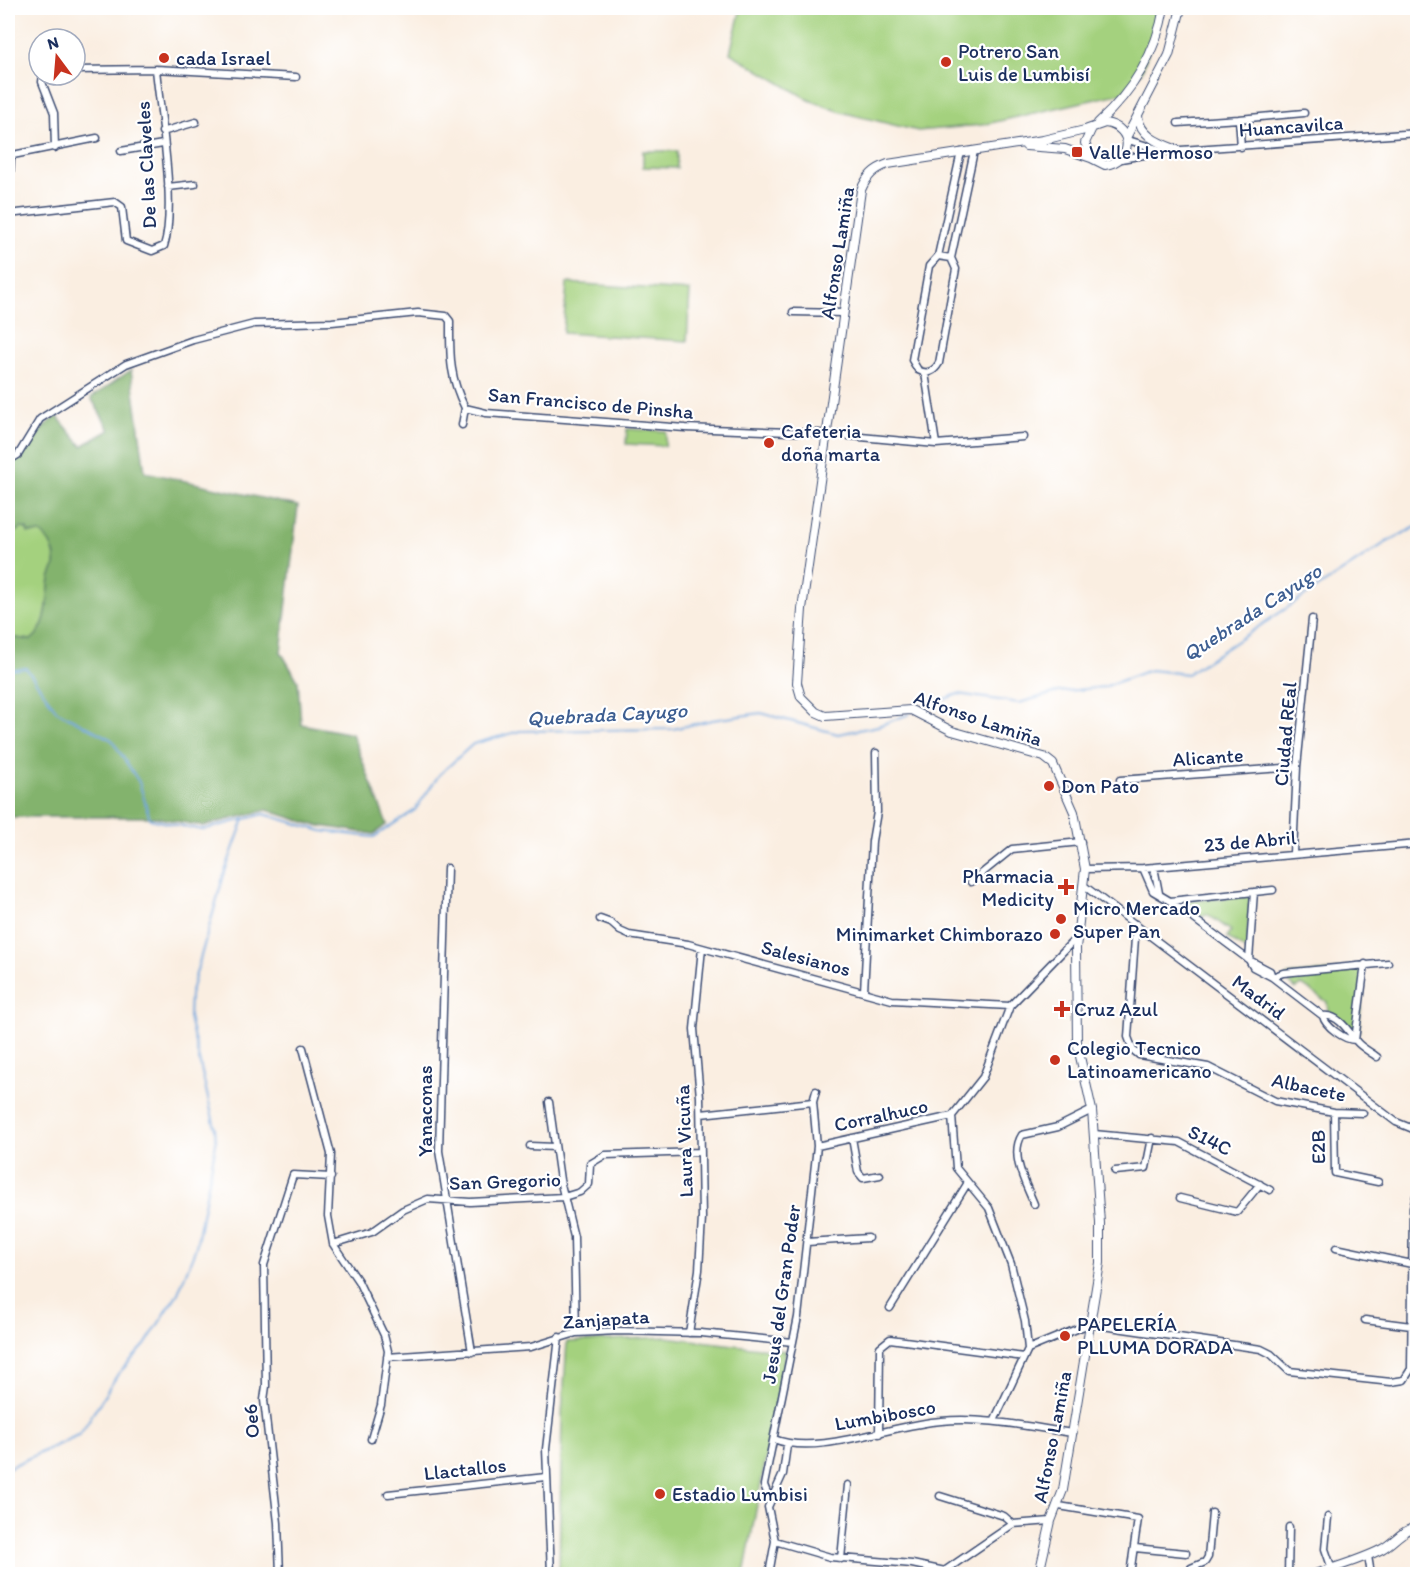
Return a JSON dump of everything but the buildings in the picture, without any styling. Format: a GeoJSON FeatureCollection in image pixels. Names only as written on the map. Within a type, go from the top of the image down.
{"type":"FeatureCollection","features":[{"type":"Feature","properties":{"kind":"street"},"geometry":{"type":"LineString","coordinates":[[648,8],[673,8]]}},
{"type":"Feature","properties":{"kind":"street"},"geometry":{"type":"LineString","coordinates":[[1164,8],[1158,36],[1146,64],[1122,99],[1094,127],[1085,143],[1091,158],[1105,165],[1121,159],[1127,151],[1127,138],[1137,115],[1169,55],[1181,8]]}},
{"type":"Feature","properties":{"kind":"street"},"geometry":{"type":"LineString","coordinates":[[87,70],[156,69],[296,77]]}},
{"type":"Feature","properties":{"kind":"street","name":"De las Claveles"},"geometry":{"type":"LineString","coordinates":[[8,214],[116,202],[122,207],[126,241],[152,251],[164,246],[169,231],[168,187],[156,69]]}},
{"type":"Feature","properties":{"kind":"street"},"geometry":{"type":"LineString","coordinates":[[44,87],[54,113],[55,148]]}},
{"type":"Feature","properties":{"kind":"street"},"geometry":{"type":"LineString","coordinates":[[1178,123],[1304,113]]}},
{"type":"Feature","properties":{"kind":"street"},"geometry":{"type":"LineString","coordinates":[[1137,115],[1143,131],[1154,140],[1180,151]]}},
{"type":"Feature","properties":{"kind":"street"},"geometry":{"type":"LineString","coordinates":[[1239,119],[1241,147]]}},
{"type":"Feature","properties":{"kind":"street"},"geometry":{"type":"LineString","coordinates":[[162,132],[196,122]]}},
{"type":"Feature","properties":{"kind":"street"},"geometry":{"type":"LineString","coordinates":[[1094,127],[1114,124],[1127,138]]}},
{"type":"Feature","properties":{"kind":"street","name":"Alfonso Lamiña"},"geometry":{"type":"LineString","coordinates":[[1039,1575],[1052,1521],[1059,1506],[1100,1263],[1092,1110],[1077,1043],[1077,937],[1085,869],[1074,812],[1053,764],[1030,753],[952,732],[915,712],[825,716],[816,712],[801,697],[797,683],[802,609],[861,190],[866,179],[879,167],[888,164],[992,148],[1094,127]]}},
{"type":"Feature","properties":{"kind":"street","name":"Huancavilca"},"geometry":{"type":"LineString","coordinates":[[1121,159],[1167,151],[1418,133]]}},
{"type":"Feature","properties":{"kind":"street"},"geometry":{"type":"LineString","coordinates":[[8,214],[9,155],[55,148],[97,138]]}},
{"type":"Feature","properties":{"kind":"street","name":"Huancavilca"},"geometry":{"type":"LineString","coordinates":[[1127,138],[1167,151]]}},
{"type":"Feature","properties":{"kind":"street"},"geometry":{"type":"LineString","coordinates":[[120,151],[163,144]]}},
{"type":"Feature","properties":{"kind":"street","name":"Alfonso Lamiña"},"geometry":{"type":"LineString","coordinates":[[992,148],[1049,147],[1077,152],[1091,158]]}},
{"type":"Feature","properties":{"kind":"street"},"geometry":{"type":"LineString","coordinates":[[962,152],[938,256],[929,266],[913,355],[915,367],[925,373],[934,370],[939,363],[956,269],[951,258],[974,151]]}},
{"type":"Feature","properties":{"kind":"street"},"geometry":{"type":"LineString","coordinates":[[168,187],[195,184]]}},
{"type":"Feature","properties":{"kind":"street"},"geometry":{"type":"LineString","coordinates":[[938,256],[951,258]]}},
{"type":"Feature","properties":{"kind":"street"},"geometry":{"type":"LineString","coordinates":[[793,312],[844,313]]}},
{"type":"Feature","properties":{"kind":"street","name":"San Francisco de Pinsha"},"geometry":{"type":"LineString","coordinates":[[8,461],[18,455],[40,419],[126,364],[193,340],[254,324],[332,322],[418,313],[446,316],[450,321],[450,365],[454,386],[465,408],[486,413],[686,428],[826,434],[936,444],[1023,437]]}},
{"type":"Feature","properties":{"kind":"street"},"geometry":{"type":"LineString","coordinates":[[925,373],[936,444]]}},
{"type":"Feature","properties":{"kind":"street"},"geometry":{"type":"LineString","coordinates":[[462,425],[465,408]]}},
{"type":"Feature","properties":{"kind":"street","name":"Ciudad REal"},"geometry":{"type":"LineString","coordinates":[[1293,853],[1297,767],[1312,619]]}},
{"type":"Feature","properties":{"kind":"street"},"geometry":{"type":"LineString","coordinates":[[864,991],[872,841],[877,812],[876,753]]}},
{"type":"Feature","properties":{"kind":"street","name":"Alicante"},"geometry":{"type":"LineString","coordinates":[[1120,780],[1297,767]]}},
{"type":"Feature","properties":{"kind":"street"},"geometry":{"type":"LineString","coordinates":[[971,882],[1012,849],[1081,842]]}},
{"type":"Feature","properties":{"kind":"street","name":"23 de Abril"},"geometry":{"type":"LineString","coordinates":[[1085,869],[1143,868],[1293,853],[1418,844]]}},
{"type":"Feature","properties":{"kind":"street"},"geometry":{"type":"LineString","coordinates":[[1154,867],[1160,893]]}},
{"type":"Feature","properties":{"kind":"street","name":"Yanaconas"},"geometry":{"type":"LineString","coordinates":[[447,868],[439,1152],[472,1352]]}},
{"type":"Feature","properties":{"kind":"street"},"geometry":{"type":"LineString","coordinates":[[1143,868],[1148,885],[1249,960],[1270,971],[1272,977],[1323,1016],[1331,1016],[1352,1031],[1355,1040],[1377,1057]]}},
{"type":"Feature","properties":{"kind":"street","name":"Madrid"},"geometry":{"type":"LineString","coordinates":[[1083,885],[1396,1122],[1418,1131]]}},
{"type":"Feature","properties":{"kind":"street"},"geometry":{"type":"LineString","coordinates":[[1170,901],[1273,890]]}},
{"type":"Feature","properties":{"kind":"street"},"geometry":{"type":"LineString","coordinates":[[1249,960],[1254,892]]}},
{"type":"Feature","properties":{"kind":"street","name":"Salesianos"},"geometry":{"type":"LineString","coordinates":[[600,919],[611,922],[620,931],[629,935],[702,948],[892,1000],[1010,1006]]}},
{"type":"Feature","properties":{"kind":"street","name":"Albacete"},"geometry":{"type":"LineString","coordinates":[[1136,924],[1128,1037],[1132,1050],[1139,1055],[1208,1067],[1275,1101],[1334,1112],[1363,1113]]}},
{"type":"Feature","properties":{"kind":"street"},"geometry":{"type":"LineString","coordinates":[[994,1421],[1028,1349],[1025,1321],[1011,1264],[988,1208],[956,1168],[952,1116],[983,1077],[1010,1006],[1077,937]]}},
{"type":"Feature","properties":{"kind":"street","name":"Laura Vicuña"},"geometry":{"type":"LineString","coordinates":[[689,1333],[699,1270],[702,1218],[700,1114],[694,1029],[702,948]]}},
{"type":"Feature","properties":{"kind":"street"},"geometry":{"type":"LineString","coordinates":[[1272,977],[1283,973],[1388,963]]}},
{"type":"Feature","properties":{"kind":"street"},"geometry":{"type":"LineString","coordinates":[[1355,1040],[1365,964]]}},
{"type":"Feature","properties":{"kind":"street"},"geometry":{"type":"LineString","coordinates":[[303,1048],[326,1127],[332,1177],[328,1216],[333,1244],[358,1281],[384,1335],[387,1357],[381,1405],[371,1439]]}},
{"type":"Feature","properties":{"kind":"street","name":"Jesus del Gran Poder"},"geometry":{"type":"LineString","coordinates":[[769,1575],[775,1540],[768,1508],[770,1500],[764,1485],[793,1342],[807,1242],[817,1146],[813,1101],[816,1091]]}},
{"type":"Feature","properties":{"kind":"street"},"geometry":{"type":"LineString","coordinates":[[700,1114],[813,1101]]}},
{"type":"Feature","properties":{"kind":"street"},"geometry":{"type":"LineString","coordinates":[[549,1102],[555,1147],[573,1237],[576,1334]]}},
{"type":"Feature","properties":{"kind":"street"},"geometry":{"type":"LineString","coordinates":[[1034,1204],[1018,1162],[1019,1138],[1022,1135],[1058,1127],[1092,1110]]}},
{"type":"Feature","properties":{"kind":"street","name":"E2B"},"geometry":{"type":"LineString","coordinates":[[1334,1112],[1335,1173],[1378,1182]]}},
{"type":"Feature","properties":{"kind":"street","name":"Corralhuco"},"geometry":{"type":"LineString","coordinates":[[817,1146],[952,1116]]}},
{"type":"Feature","properties":{"kind":"street","name":"S14C"},"geometry":{"type":"LineString","coordinates":[[1094,1134],[1179,1142],[1270,1190]]}},
{"type":"Feature","properties":{"kind":"street"},"geometry":{"type":"LineString","coordinates":[[852,1138],[858,1172],[863,1178],[880,1175]]}},
{"type":"Feature","properties":{"kind":"street"},"geometry":{"type":"LineString","coordinates":[[1115,1171],[1146,1168],[1152,1138]]}},
{"type":"Feature","properties":{"kind":"street"},"geometry":{"type":"LineString","coordinates":[[530,1146],[555,1147]]}},
{"type":"Feature","properties":{"kind":"street","name":"San Gregorio"},"geometry":{"type":"LineString","coordinates":[[333,1244],[372,1232],[414,1204],[437,1198],[447,1202],[564,1197],[580,1192],[590,1184],[590,1164],[597,1158],[701,1152]]}},
{"type":"Feature","properties":{"kind":"street","name":"Oe6"},"geometry":{"type":"LineString","coordinates":[[280,1575],[278,1523],[264,1400],[266,1386],[264,1264],[293,1175],[332,1177]]}},
{"type":"Feature","properties":{"kind":"street"},"geometry":{"type":"LineString","coordinates":[[890,1308],[967,1184]]}},
{"type":"Feature","properties":{"kind":"street"},"geometry":{"type":"LineString","coordinates":[[1180,1198],[1238,1212],[1260,1184]]}},
{"type":"Feature","properties":{"kind":"street"},"geometry":{"type":"LineString","coordinates":[[1028,1349],[1089,1324],[1261,1349],[1271,1354],[1289,1371],[1391,1382],[1404,1380],[1410,1373],[1415,1227],[1413,1200],[1418,1188]]}},
{"type":"Feature","properties":{"kind":"street"},"geometry":{"type":"LineString","coordinates":[[807,1242],[868,1238]]}},
{"type":"Feature","properties":{"kind":"street"},"geometry":{"type":"LineString","coordinates":[[1336,1248],[1412,1264]]}},
{"type":"Feature","properties":{"kind":"street"},"geometry":{"type":"LineString","coordinates":[[1365,1320],[1411,1326]]}},
{"type":"Feature","properties":{"kind":"street","name":"Zanjapata"},"geometry":{"type":"LineString","coordinates":[[387,1357],[531,1347],[559,1337],[618,1331],[689,1333],[793,1342]]}},
{"type":"Feature","properties":{"kind":"street"},"geometry":{"type":"LineString","coordinates":[[552,1575],[546,1449],[559,1337]]}},
{"type":"Feature","properties":{"kind":"street"},"geometry":{"type":"LineString","coordinates":[[879,1434],[880,1347],[883,1341],[890,1339],[1024,1357]]}},
{"type":"Feature","properties":{"kind":"street","name":"Lumbibosco"},"geometry":{"type":"LineString","coordinates":[[787,1445],[879,1434],[904,1425],[942,1420],[994,1421],[1073,1433]]}},
{"type":"Feature","properties":{"kind":"street"},"geometry":{"type":"LineString","coordinates":[[770,1500],[783,1474],[787,1445],[774,1439]]}},
{"type":"Feature","properties":{"kind":"street","name":"Llactallos"},"geometry":{"type":"LineString","coordinates":[[388,1494],[546,1477]]}},
{"type":"Feature","properties":{"kind":"street"},"geometry":{"type":"LineString","coordinates":[[841,1559],[848,1485]]}},
{"type":"Feature","properties":{"kind":"street"},"geometry":{"type":"LineString","coordinates":[[940,1496],[1004,1516],[1013,1524]]}},
{"type":"Feature","properties":{"kind":"street"},"geometry":{"type":"LineString","coordinates":[[1059,1506],[1136,1517],[1139,1522],[1131,1575]]}},
{"type":"Feature","properties":{"kind":"street"},"geometry":{"type":"LineString","coordinates":[[1190,1575],[1191,1568],[1205,1562],[1208,1557],[1212,1513]]}},
{"type":"Feature","properties":{"kind":"street"},"geometry":{"type":"LineString","coordinates":[[1328,1517],[1325,1549],[1332,1569]]}},
{"type":"Feature","properties":{"kind":"street"},"geometry":{"type":"LineString","coordinates":[[942,1573],[1013,1524],[1052,1521]]}},
{"type":"Feature","properties":{"kind":"street"},"geometry":{"type":"LineString","coordinates":[[1288,1575],[1289,1527]]}},
{"type":"Feature","properties":{"kind":"street"},"geometry":{"type":"LineString","coordinates":[[1318,1574],[1368,1556],[1404,1531],[1418,1527]]}},
{"type":"Feature","properties":{"kind":"street"},"geometry":{"type":"LineString","coordinates":[[775,1540],[806,1552],[841,1559],[912,1564],[942,1573],[959,1575]]}},
{"type":"Feature","properties":{"kind":"street"},"geometry":{"type":"LineString","coordinates":[[1135,1548],[1185,1554]]}},
{"type":"Feature","properties":{"kind":"street"},"geometry":{"type":"LineString","coordinates":[[1368,1556],[1371,1575]]}},
{"type":"Feature","properties":{"kind":"green space","name":"Potrero San Luis de Lumbisí"},"geometry":{"type":"Polygon","coordinates":[[[741,8],[1163,8],[1142,71],[1122,93],[982,125],[918,131],[841,112],[809,100],[730,53],[741,8]]]}},
{"type":"Feature","properties":{"kind":"green space"},"geometry":{"type":"Polygon","coordinates":[[[643,151],[677,151],[677,168],[643,167],[643,151]]]}},
{"type":"Feature","properties":{"kind":"green space"},"geometry":{"type":"Polygon","coordinates":[[[567,283],[690,291],[687,341],[563,333],[567,283]]]}},
{"type":"Feature","properties":{"kind":"green space"},"geometry":{"type":"Polygon","coordinates":[[[131,370],[145,472],[298,506],[281,652],[298,681],[301,724],[352,734],[387,824],[374,834],[314,825],[267,810],[203,826],[155,817],[8,817],[8,637],[31,640],[41,628],[46,612],[50,579],[55,567],[55,556],[47,539],[40,533],[28,533],[27,529],[21,528],[8,536],[8,464],[22,453],[44,427],[57,416],[82,446],[110,430],[91,398],[131,370]]]}},
{"type":"Feature","properties":{"kind":"green space"},"geometry":{"type":"Polygon","coordinates":[[[627,429],[666,431],[665,446],[626,444],[627,429]]]}},
{"type":"Feature","properties":{"kind":"green space"},"geometry":{"type":"Polygon","coordinates":[[[21,528],[27,529],[29,533],[40,532],[44,535],[52,547],[55,560],[44,620],[41,628],[31,640],[8,637],[8,536],[21,528]]]}},
{"type":"Feature","properties":{"kind":"green space"},"geometry":{"type":"Polygon","coordinates":[[[1250,896],[1247,951],[1227,937],[1231,931],[1207,914],[1200,916],[1186,906],[1190,901],[1250,896]]]}},
{"type":"Feature","properties":{"kind":"green space"},"geometry":{"type":"Polygon","coordinates":[[[1364,968],[1359,1031],[1328,1012],[1327,1002],[1302,985],[1296,989],[1285,978],[1288,975],[1364,968]]]}},
{"type":"Feature","properties":{"kind":"green space","name":"Estadio Lumbisi"},"geometry":{"type":"Polygon","coordinates":[[[666,1337],[786,1351],[744,1574],[559,1574],[562,1414],[567,1342],[666,1337]]]}},
{"type":"Feature","properties":{"kind":"waterway","name":"Quebrada Cayugo"},"geometry":{"type":"LineString","coordinates":[[917,710],[958,694],[1019,703],[1058,692],[1104,687],[1150,670],[1187,674],[1385,543],[1418,526]]}},
{"type":"Feature","properties":{"kind":"waterway","name":"Quebrada Cayugo"},"geometry":{"type":"LineString","coordinates":[[8,670],[26,668],[57,711],[112,740],[139,782],[150,819],[202,830],[264,814],[322,831],[374,837],[415,810],[439,775],[473,744],[520,731],[673,729],[712,720],[761,713],[838,734],[878,726],[909,714]]}},
{"type":"Feature","properties":{"kind":"waterway"},"geometry":{"type":"LineString","coordinates":[[8,1468],[80,1434],[118,1374],[145,1345],[178,1293],[196,1247],[216,1143],[215,1128],[189,1017],[190,995],[224,874],[244,819]]}},
{"type":"Feature","properties":{"kind":"place","name":"cada Israel"},"geometry":{"type":"Point","coordinates":[164,58]}},
{"type":"Feature","properties":{"kind":"place","name":"Potrero San Luis de Lumbisí"},"geometry":{"type":"Point","coordinates":[946,62]}},
{"type":"Feature","properties":{"kind":"place","name":"Valle Hermoso"},"geometry":{"type":"Point","coordinates":[1077,152]}},
{"type":"Feature","properties":{"kind":"place","name":"Cafeteria doña marta"},"geometry":{"type":"Point","coordinates":[769,443]}},
{"type":"Feature","properties":{"kind":"place","name":"Don Pato"},"geometry":{"type":"Point","coordinates":[1049,786]}},
{"type":"Feature","properties":{"kind":"place","name":"Pharmacia Medicity"},"geometry":{"type":"Point","coordinates":[1066,887]}},
{"type":"Feature","properties":{"kind":"place","name":"Micro Mercado Super Pan"},"geometry":{"type":"Point","coordinates":[1061,919]}},
{"type":"Feature","properties":{"kind":"place","name":"Minimarket Chimborazo"},"geometry":{"type":"Point","coordinates":[1055,934]}},
{"type":"Feature","properties":{"kind":"place","name":"Cruz Azul"},"geometry":{"type":"Point","coordinates":[1062,1009]}},
{"type":"Feature","properties":{"kind":"place","name":"Colegio Tecnico Latinoamericano"},"geometry":{"type":"Point","coordinates":[1055,1060]}},
{"type":"Feature","properties":{"kind":"place","name":"PAPELERÍA PLLUMA DORADA"},"geometry":{"type":"Point","coordinates":[1065,1336]}},
{"type":"Feature","properties":{"kind":"place","name":"Estadio Lumbisi"},"geometry":{"type":"Point","coordinates":[660,1494]}}]}
